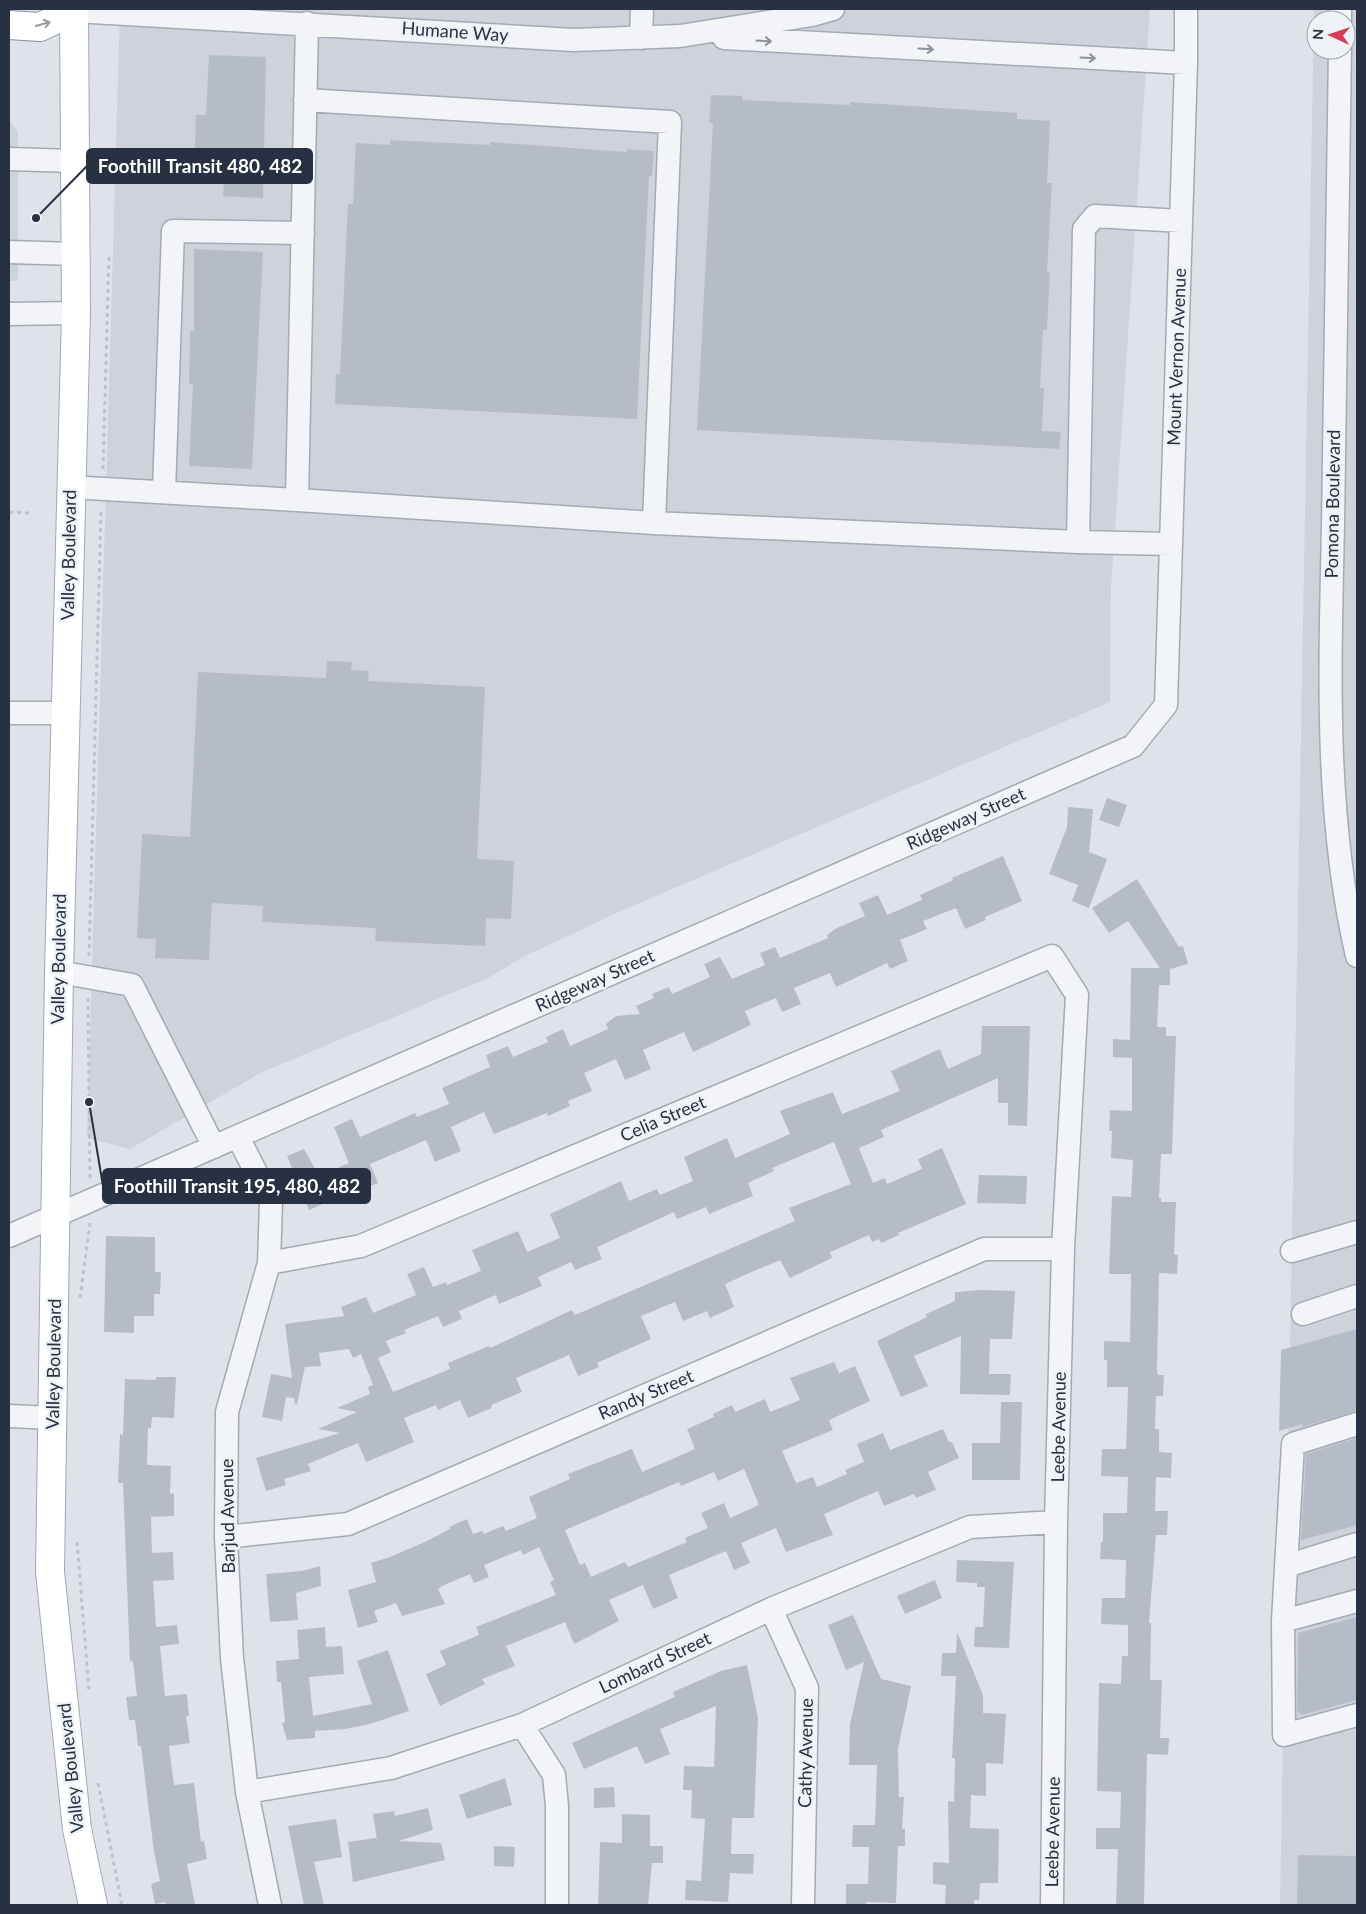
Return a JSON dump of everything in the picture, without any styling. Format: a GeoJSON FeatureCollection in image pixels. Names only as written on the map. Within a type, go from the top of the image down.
{"type":"FeatureCollection","features":[{"type":"Feature","properties":{"kind":"main road"},"geometry":{"type":"LineString","coordinates":[[9,25],[40,27],[74,9]]}},
{"type":"Feature","properties":{"kind":"main road","name":"Valley Boulevard"},"geometry":{"type":"LineString","coordinates":[[74,9],[74,254],[76,313],[70,487],[59,972],[50,1572],[77,1829],[93,1905]]}},
{"type":"Feature","properties":{"kind":"street","name":"Humane Way"},"geometry":{"type":"LineString","coordinates":[[74,9],[166,12],[307,23],[398,19],[574,40],[680,36],[812,15],[833,9]]}},
{"type":"Feature","properties":{"kind":"street"},"geometry":{"type":"LineString","coordinates":[[641,38],[642,9]]}},
{"type":"Feature","properties":{"kind":"street","name":"Mount Vernon Avenue"},"geometry":{"type":"LineString","coordinates":[[1166,705],[1186,63],[1186,9]]}},
{"type":"Feature","properties":{"kind":"street"},"geometry":{"type":"LineString","coordinates":[[297,500],[307,23]]}},
{"type":"Feature","properties":{"kind":"street"},"geometry":{"type":"LineString","coordinates":[[680,36],[1186,63]]}},
{"type":"Feature","properties":{"kind":"street","name":"Pomona Boulevard"},"geometry":{"type":"LineString","coordinates":[[1340,60],[1331,701],[1333,799],[1346,909],[1357,956]]}},
{"type":"Feature","properties":{"kind":"street"},"geometry":{"type":"LineString","coordinates":[[306,100],[670,122],[654,523]]}},
{"type":"Feature","properties":{"kind":"street"},"geometry":{"type":"LineString","coordinates":[[9,159],[74,161]]}},
{"type":"Feature","properties":{"kind":"street"},"geometry":{"type":"LineString","coordinates":[[1078,542],[1084,229],[1094,216],[1181,221]]}},
{"type":"Feature","properties":{"kind":"street"},"geometry":{"type":"LineString","coordinates":[[164,492],[172,231],[303,233]]}},
{"type":"Feature","properties":{"kind":"street"},"geometry":{"type":"LineString","coordinates":[[9,252],[74,254]]}},
{"type":"Feature","properties":{"kind":"street"},"geometry":{"type":"LineString","coordinates":[[9,314],[76,313]]}},
{"type":"Feature","properties":{"kind":"street"},"geometry":{"type":"LineString","coordinates":[[70,487],[654,523],[1078,542],[1170,544]]}},
{"type":"Feature","properties":{"kind":"street","name":"Ridgeway Street"},"geometry":{"type":"LineString","coordinates":[[9,1236],[1133,746],[1166,705]]}},
{"type":"Feature","properties":{"kind":"street"},"geometry":{"type":"LineString","coordinates":[[9,714],[65,713]]}},
{"type":"Feature","properties":{"kind":"street","name":"Leebe Avenue"},"geometry":{"type":"LineString","coordinates":[[1052,956],[1077,995],[1063,1249],[1056,1522],[1052,1905]]}},
{"type":"Feature","properties":{"kind":"street","name":"Celia Street"},"geometry":{"type":"LineString","coordinates":[[268,1263],[361,1246],[1052,956]]}},
{"type":"Feature","properties":{"kind":"street"},"geometry":{"type":"LineString","coordinates":[[59,972],[132,985],[214,1147]]}},
{"type":"Feature","properties":{"kind":"street","name":"Barjud Avenue"},"geometry":{"type":"LineString","coordinates":[[238,1137],[271,1202],[268,1263],[227,1412],[226,1537],[232,1658],[247,1792],[270,1905]]}},
{"type":"Feature","properties":{"kind":"street"},"geometry":{"type":"LineString","coordinates":[[1292,1251],[1357,1232]]}},
{"type":"Feature","properties":{"kind":"street","name":"Randy Street"},"geometry":{"type":"LineString","coordinates":[[226,1537],[348,1524],[984,1249],[1063,1249]]}},
{"type":"Feature","properties":{"kind":"street"},"geometry":{"type":"LineString","coordinates":[[1303,1314],[1357,1296]]}},
{"type":"Feature","properties":{"kind":"street"},"geometry":{"type":"LineString","coordinates":[[9,1416],[53,1418]]}},
{"type":"Feature","properties":{"kind":"street"},"geometry":{"type":"LineString","coordinates":[[1357,1424],[1293,1444],[1283,1621],[1284,1735],[1357,1714]]}},
{"type":"Feature","properties":{"kind":"street","name":"Lombard Street"},"geometry":{"type":"LineString","coordinates":[[247,1792],[392,1768],[522,1725],[771,1609],[970,1527],[1056,1522]]}},
{"type":"Feature","properties":{"kind":"street"},"geometry":{"type":"LineString","coordinates":[[1286,1566],[1357,1544]]}},
{"type":"Feature","properties":{"kind":"street"},"geometry":{"type":"LineString","coordinates":[[1283,1621],[1357,1601]]}},
{"type":"Feature","properties":{"kind":"street","name":"Cathy Avenue"},"geometry":{"type":"LineString","coordinates":[[771,1609],[808,1688],[803,1905]]}},
{"type":"Feature","properties":{"kind":"street"},"geometry":{"type":"LineString","coordinates":[[522,1725],[554,1775],[557,1806],[557,1905]]}},
{"type":"Feature","properties":{"kind":"path"},"geometry":{"type":"LineString","coordinates":[[78,1308],[91,1220],[87,1023],[109,254]]}},
{"type":"Feature","properties":{"kind":"path"},"geometry":{"type":"LineString","coordinates":[[9,512],[30,514]]}},
{"type":"Feature","properties":{"kind":"path"},"geometry":{"type":"LineString","coordinates":[[76,1540],[89,1697]]}},
{"type":"Feature","properties":{"kind":"path"},"geometry":{"type":"LineString","coordinates":[[97,1775],[122,1905]]}},
{"type":"Feature","properties":{"kind":"shaded area"},"geometry":{"type":"Polygon","coordinates":[[[120,9],[1150,9],[1111,588],[1110,702],[623,910],[523,957],[488,978],[262,1072],[130,1149],[87,1138],[120,9]]]}},
{"type":"Feature","properties":{"kind":"shaded area"},"geometry":{"type":"Polygon","coordinates":[[[1314,9],[1357,9],[1357,1905],[1280,1905],[1313,60],[1356,60],[1356,10],[1314,9]]]}},
{"type":"Feature","properties":{"kind":"shaded area"},"geometry":{"type":"Polygon","coordinates":[[[9,120],[18,132],[18,281],[9,281],[9,120]]]}},
{"type":"Feature","properties":{"kind":"building"},"geometry":{"type":"Polygon","coordinates":[[[209,55],[266,57],[263,198],[223,196],[224,180],[194,178],[196,115],[206,115],[209,55]]]}},
{"type":"Feature","properties":{"kind":"building"},"geometry":{"type":"Polygon","coordinates":[[[711,95],[742,96],[742,100],[850,105],[850,102],[1017,113],[1017,119],[1050,121],[1047,183],[1052,183],[1047,272],[1050,273],[1047,330],[1043,330],[1040,388],[1044,388],[1042,431],[1061,432],[1059,449],[697,430],[713,123],[709,123],[711,95]]]}},
{"type":"Feature","properties":{"kind":"building"},"geometry":{"type":"Polygon","coordinates":[[[390,140],[490,145],[490,142],[627,152],[627,149],[654,151],[652,176],[649,176],[637,419],[335,404],[336,374],[340,374],[348,204],[353,204],[356,143],[390,145],[390,140]]]}},
{"type":"Feature","properties":{"kind":"building"},"geometry":{"type":"Polygon","coordinates":[[[194,249],[263,252],[252,469],[189,466],[193,384],[189,384],[190,331],[194,331],[194,249]]]}},
{"type":"Feature","properties":{"kind":"building"},"geometry":{"type":"Polygon","coordinates":[[[327,661],[352,662],[351,670],[369,671],[368,681],[485,687],[477,859],[514,861],[511,919],[486,918],[485,946],[375,941],[376,928],[262,922],[263,906],[212,903],[209,960],[155,958],[156,939],[137,938],[142,834],[190,837],[198,672],[326,678],[327,661]]]}},
{"type":"Feature","properties":{"kind":"building"},"geometry":{"type":"Polygon","coordinates":[[[1107,798],[1127,805],[1119,827],[1099,820],[1107,798]]]}},
{"type":"Feature","properties":{"kind":"building"},"geometry":{"type":"Polygon","coordinates":[[[1068,807],[1093,809],[1089,852],[1107,859],[1089,908],[1072,901],[1078,885],[1049,874],[1067,827],[1068,807]]]}},
{"type":"Feature","properties":{"kind":"building"},"geometry":{"type":"Polygon","coordinates":[[[1003,856],[1022,901],[985,917],[986,920],[965,929],[956,908],[923,921],[927,929],[900,940],[908,961],[890,969],[887,963],[836,987],[830,973],[794,988],[801,1004],[782,1012],[776,998],[745,1011],[751,1025],[693,1052],[684,1032],[643,1050],[651,1069],[625,1080],[616,1059],[584,1073],[592,1091],[568,1101],[570,1106],[548,1116],[547,1113],[494,1134],[484,1112],[451,1127],[461,1151],[435,1162],[426,1140],[370,1164],[378,1183],[361,1190],[360,1188],[309,1210],[287,1156],[304,1149],[319,1176],[349,1163],[334,1127],[352,1119],[360,1137],[415,1113],[417,1117],[449,1104],[442,1088],[490,1067],[486,1055],[508,1046],[513,1057],[548,1042],[546,1037],[563,1029],[570,1046],[608,1029],[606,1024],[616,1016],[640,1014],[636,1006],[654,998],[652,994],[669,987],[672,994],[710,977],[704,964],[720,957],[732,979],[765,965],[760,953],[775,947],[780,958],[828,938],[827,935],[837,928],[865,916],[859,903],[878,895],[887,915],[922,900],[920,895],[953,880],[952,878],[1003,856]]]}},
{"type":"Feature","properties":{"kind":"building"},"geometry":{"type":"Polygon","coordinates":[[[1137,879],[1179,947],[1183,946],[1188,964],[1170,969],[1170,985],[1159,985],[1157,1027],[1166,1027],[1166,1036],[1176,1036],[1172,1154],[1161,1154],[1159,1198],[1161,1198],[1161,1202],[1176,1202],[1174,1254],[1178,1255],[1177,1274],[1159,1273],[1157,1371],[1158,1375],[1164,1375],[1163,1396],[1156,1396],[1155,1429],[1159,1429],[1159,1452],[1172,1453],[1171,1478],[1156,1477],[1155,1511],[1168,1511],[1167,1535],[1156,1535],[1149,1623],[1151,1623],[1150,1680],[1162,1680],[1160,1738],[1169,1738],[1168,1755],[1147,1754],[1144,1905],[1116,1905],[1118,1849],[1096,1849],[1096,1828],[1120,1828],[1121,1792],[1097,1791],[1099,1683],[1121,1684],[1122,1656],[1128,1656],[1128,1625],[1101,1624],[1102,1598],[1125,1598],[1126,1560],[1100,1559],[1101,1542],[1103,1542],[1103,1513],[1127,1513],[1128,1477],[1101,1476],[1102,1449],[1126,1449],[1128,1387],[1107,1387],[1107,1360],[1104,1360],[1104,1341],[1130,1342],[1131,1274],[1109,1274],[1112,1196],[1131,1197],[1133,1160],[1111,1158],[1112,1131],[1109,1131],[1110,1110],[1132,1111],[1132,1058],[1113,1057],[1113,1039],[1130,1040],[1131,968],[1160,968],[1128,921],[1109,933],[1092,908],[1137,879]]]}},
{"type":"Feature","properties":{"kind":"building"},"geometry":{"type":"Polygon","coordinates":[[[982,1026],[1030,1026],[1027,1126],[1008,1125],[1008,1103],[998,1103],[998,1078],[881,1130],[884,1137],[859,1148],[873,1183],[885,1178],[887,1184],[922,1169],[918,1159],[942,1148],[966,1204],[898,1233],[899,1235],[881,1243],[879,1239],[872,1242],[869,1235],[830,1252],[832,1258],[790,1278],[780,1260],[747,1274],[725,1284],[734,1307],[710,1318],[707,1311],[683,1321],[675,1302],[641,1316],[651,1339],[597,1363],[599,1367],[578,1376],[569,1355],[516,1378],[522,1392],[491,1405],[492,1408],[468,1418],[460,1400],[438,1410],[436,1405],[404,1418],[414,1442],[366,1462],[358,1443],[308,1464],[311,1471],[284,1479],[286,1485],[266,1491],[256,1458],[340,1433],[318,1429],[357,1412],[337,1408],[370,1394],[368,1387],[373,1385],[361,1354],[353,1358],[349,1349],[319,1353],[321,1366],[305,1367],[297,1404],[295,1404],[294,1398],[286,1397],[282,1421],[262,1417],[271,1374],[292,1378],[285,1324],[344,1316],[341,1307],[366,1297],[373,1313],[416,1295],[407,1274],[424,1267],[433,1287],[446,1282],[447,1285],[481,1271],[472,1250],[518,1231],[527,1252],[560,1238],[550,1214],[621,1181],[629,1201],[657,1189],[660,1195],[693,1181],[684,1157],[727,1138],[735,1158],[790,1134],[780,1111],[833,1092],[842,1114],[900,1091],[891,1071],[940,1049],[948,1069],[981,1054],[982,1026]],[[834,1142],[772,1168],[774,1171],[748,1183],[753,1196],[709,1214],[706,1207],[677,1219],[674,1212],[597,1247],[602,1259],[575,1270],[571,1262],[538,1277],[542,1286],[499,1304],[496,1295],[459,1311],[462,1319],[443,1327],[438,1316],[404,1330],[406,1333],[386,1341],[391,1352],[378,1358],[393,1392],[450,1369],[448,1363],[489,1346],[490,1348],[572,1310],[575,1315],[795,1221],[789,1208],[851,1184],[834,1142]]]}},
{"type":"Feature","properties":{"kind":"building"},"geometry":{"type":"Polygon","coordinates":[[[979,1175],[1027,1176],[1026,1204],[977,1203],[979,1175]]]}},
{"type":"Feature","properties":{"kind":"building"},"geometry":{"type":"Polygon","coordinates":[[[106,1236],[155,1237],[155,1272],[161,1272],[160,1294],[154,1294],[154,1316],[134,1316],[134,1333],[104,1332],[106,1236]]]}},
{"type":"Feature","properties":{"kind":"building"},"geometry":{"type":"Polygon","coordinates":[[[982,1290],[1015,1291],[1012,1339],[990,1339],[989,1374],[1011,1374],[1010,1395],[960,1394],[961,1336],[914,1356],[928,1386],[901,1397],[877,1341],[927,1317],[926,1314],[955,1301],[955,1292],[982,1290]]]}},
{"type":"Feature","properties":{"kind":"building"},"geometry":{"type":"Polygon","coordinates":[[[1357,1329],[1357,1411],[1302,1427],[1302,1424],[1279,1431],[1281,1350],[1357,1329]]]}},
{"type":"Feature","properties":{"kind":"building"},"geometry":{"type":"Polygon","coordinates":[[[834,1362],[839,1373],[855,1366],[870,1401],[829,1420],[833,1430],[782,1451],[796,1483],[813,1477],[817,1487],[847,1474],[845,1470],[864,1462],[857,1444],[883,1433],[890,1450],[943,1429],[949,1442],[952,1442],[959,1458],[928,1472],[936,1490],[916,1498],[914,1494],[884,1506],[878,1491],[824,1514],[833,1535],[786,1552],[776,1528],[741,1543],[750,1563],[734,1570],[726,1551],[669,1575],[678,1598],[653,1609],[643,1585],[609,1600],[619,1621],[574,1644],[565,1622],[506,1646],[515,1666],[482,1679],[485,1684],[440,1706],[426,1674],[446,1665],[440,1651],[479,1635],[476,1627],[556,1595],[550,1582],[554,1580],[539,1547],[523,1555],[521,1550],[484,1565],[489,1577],[474,1583],[470,1574],[442,1586],[438,1589],[445,1604],[402,1616],[396,1603],[374,1611],[378,1622],[358,1628],[348,1590],[376,1582],[371,1563],[427,1541],[450,1529],[449,1527],[467,1519],[473,1534],[482,1531],[484,1534],[503,1526],[506,1531],[537,1518],[529,1497],[570,1479],[568,1474],[632,1449],[642,1472],[695,1449],[687,1429],[714,1417],[713,1414],[732,1405],[735,1412],[765,1399],[770,1412],[800,1400],[790,1378],[834,1362]],[[744,1469],[718,1481],[714,1472],[681,1486],[679,1482],[565,1530],[580,1565],[585,1563],[591,1577],[625,1562],[628,1567],[687,1542],[685,1538],[708,1528],[701,1513],[724,1503],[730,1518],[759,1505],[744,1469]]]}},
{"type":"Feature","properties":{"kind":"building"},"geometry":{"type":"Polygon","coordinates":[[[156,1377],[176,1377],[174,1418],[152,1417],[151,1428],[148,1428],[147,1465],[171,1466],[170,1494],[174,1493],[174,1516],[151,1517],[152,1553],[173,1552],[174,1580],[153,1581],[156,1627],[177,1625],[179,1644],[160,1646],[165,1696],[187,1694],[189,1716],[186,1716],[190,1743],[169,1746],[174,1785],[194,1783],[201,1842],[204,1841],[207,1859],[187,1864],[195,1905],[166,1905],[165,1902],[155,1904],[151,1884],[160,1881],[154,1852],[141,1746],[138,1746],[135,1720],[129,1720],[126,1697],[137,1696],[133,1661],[130,1662],[123,1483],[118,1483],[120,1434],[123,1435],[125,1379],[156,1380],[156,1377]]]}},
{"type":"Feature","properties":{"kind":"building"},"geometry":{"type":"Polygon","coordinates":[[[1001,1402],[1022,1402],[1020,1480],[972,1480],[972,1443],[1000,1443],[1001,1402]]]}},
{"type":"Feature","properties":{"kind":"building"},"geometry":{"type":"Polygon","coordinates":[[[1357,1438],[1357,1525],[1301,1540],[1306,1454],[1357,1438]]]}},
{"type":"Feature","properties":{"kind":"building"},"geometry":{"type":"Polygon","coordinates":[[[957,1560],[1014,1562],[1009,1648],[974,1647],[975,1627],[983,1627],[985,1587],[977,1587],[977,1583],[956,1582],[957,1560]]]}},
{"type":"Feature","properties":{"kind":"building"},"geometry":{"type":"Polygon","coordinates":[[[320,1566],[321,1586],[296,1593],[298,1620],[270,1622],[266,1574],[302,1571],[320,1566]]]}},
{"type":"Feature","properties":{"kind":"building"},"geometry":{"type":"Polygon","coordinates":[[[935,1580],[942,1598],[905,1614],[897,1596],[935,1580]]]}},
{"type":"Feature","properties":{"kind":"building"},"geometry":{"type":"Polygon","coordinates":[[[853,1615],[881,1679],[911,1686],[898,1749],[899,1797],[904,1797],[902,1829],[905,1829],[905,1846],[898,1846],[896,1903],[866,1902],[866,1905],[846,1905],[846,1884],[868,1884],[869,1847],[852,1847],[853,1825],[875,1825],[877,1765],[849,1765],[850,1724],[864,1662],[846,1670],[828,1625],[853,1615]]]}},
{"type":"Feature","properties":{"kind":"building"},"geometry":{"type":"Polygon","coordinates":[[[1357,1617],[1357,1700],[1302,1715],[1297,1711],[1298,1633],[1357,1617]]]}},
{"type":"Feature","properties":{"kind":"building"},"geometry":{"type":"Polygon","coordinates":[[[325,1627],[326,1647],[342,1646],[344,1674],[309,1677],[313,1716],[372,1704],[357,1661],[388,1650],[409,1711],[370,1724],[345,1729],[315,1731],[315,1738],[287,1740],[282,1723],[285,1722],[281,1682],[277,1682],[276,1661],[299,1659],[297,1630],[325,1627]]]}},
{"type":"Feature","properties":{"kind":"building"},"geometry":{"type":"Polygon","coordinates":[[[957,1632],[983,1695],[983,1713],[1006,1714],[1003,1764],[986,1763],[986,1796],[971,1795],[970,1828],[999,1829],[998,1883],[980,1883],[979,1900],[974,1900],[974,1905],[945,1905],[946,1885],[933,1884],[933,1862],[949,1863],[948,1801],[954,1802],[955,1758],[952,1758],[956,1676],[941,1676],[942,1653],[956,1653],[957,1632]]]}},
{"type":"Feature","properties":{"kind":"building"},"geometry":{"type":"Polygon","coordinates":[[[747,1665],[758,1718],[754,1818],[732,1818],[731,1854],[754,1854],[753,1874],[730,1873],[728,1902],[685,1900],[686,1880],[701,1881],[705,1819],[691,1818],[692,1790],[683,1790],[684,1766],[714,1767],[716,1706],[660,1729],[670,1754],[645,1764],[637,1746],[584,1769],[572,1743],[675,1697],[673,1692],[721,1671],[747,1665]]]}},
{"type":"Feature","properties":{"kind":"building"},"geometry":{"type":"Polygon","coordinates":[[[505,1778],[512,1805],[467,1819],[459,1795],[505,1778]]]}},
{"type":"Feature","properties":{"kind":"building"},"geometry":{"type":"Polygon","coordinates":[[[614,1787],[615,1807],[594,1808],[594,1788],[614,1787]]]}},
{"type":"Feature","properties":{"kind":"building"},"geometry":{"type":"Polygon","coordinates":[[[428,1808],[433,1830],[398,1841],[441,1843],[445,1860],[353,1882],[348,1842],[376,1838],[377,1840],[373,1814],[394,1811],[395,1816],[428,1808]]]}},
{"type":"Feature","properties":{"kind":"building"},"geometry":{"type":"Polygon","coordinates":[[[622,1814],[650,1815],[650,1846],[663,1846],[663,1863],[652,1863],[648,1905],[598,1905],[600,1842],[622,1843],[622,1814]]]}},
{"type":"Feature","properties":{"kind":"building"},"geometry":{"type":"Polygon","coordinates":[[[336,1819],[342,1857],[314,1862],[324,1905],[304,1905],[288,1826],[336,1819]]]}},
{"type":"Feature","properties":{"kind":"building"},"geometry":{"type":"Polygon","coordinates":[[[494,1846],[515,1847],[514,1867],[494,1866],[494,1846]]]}},
{"type":"Feature","properties":{"kind":"building"},"geometry":{"type":"Polygon","coordinates":[[[1298,1855],[1357,1856],[1357,1905],[1297,1905],[1298,1855]]]}},
{"type":"Feature","properties":{"kind":"place","name":"Foothill Transit 480, 482"},"geometry":{"type":"Point","coordinates":[36,218]}},
{"type":"Feature","properties":{"kind":"place","name":"Foothill Transit 195, 480, 482"},"geometry":{"type":"Point","coordinates":[89,1102]}}]}
